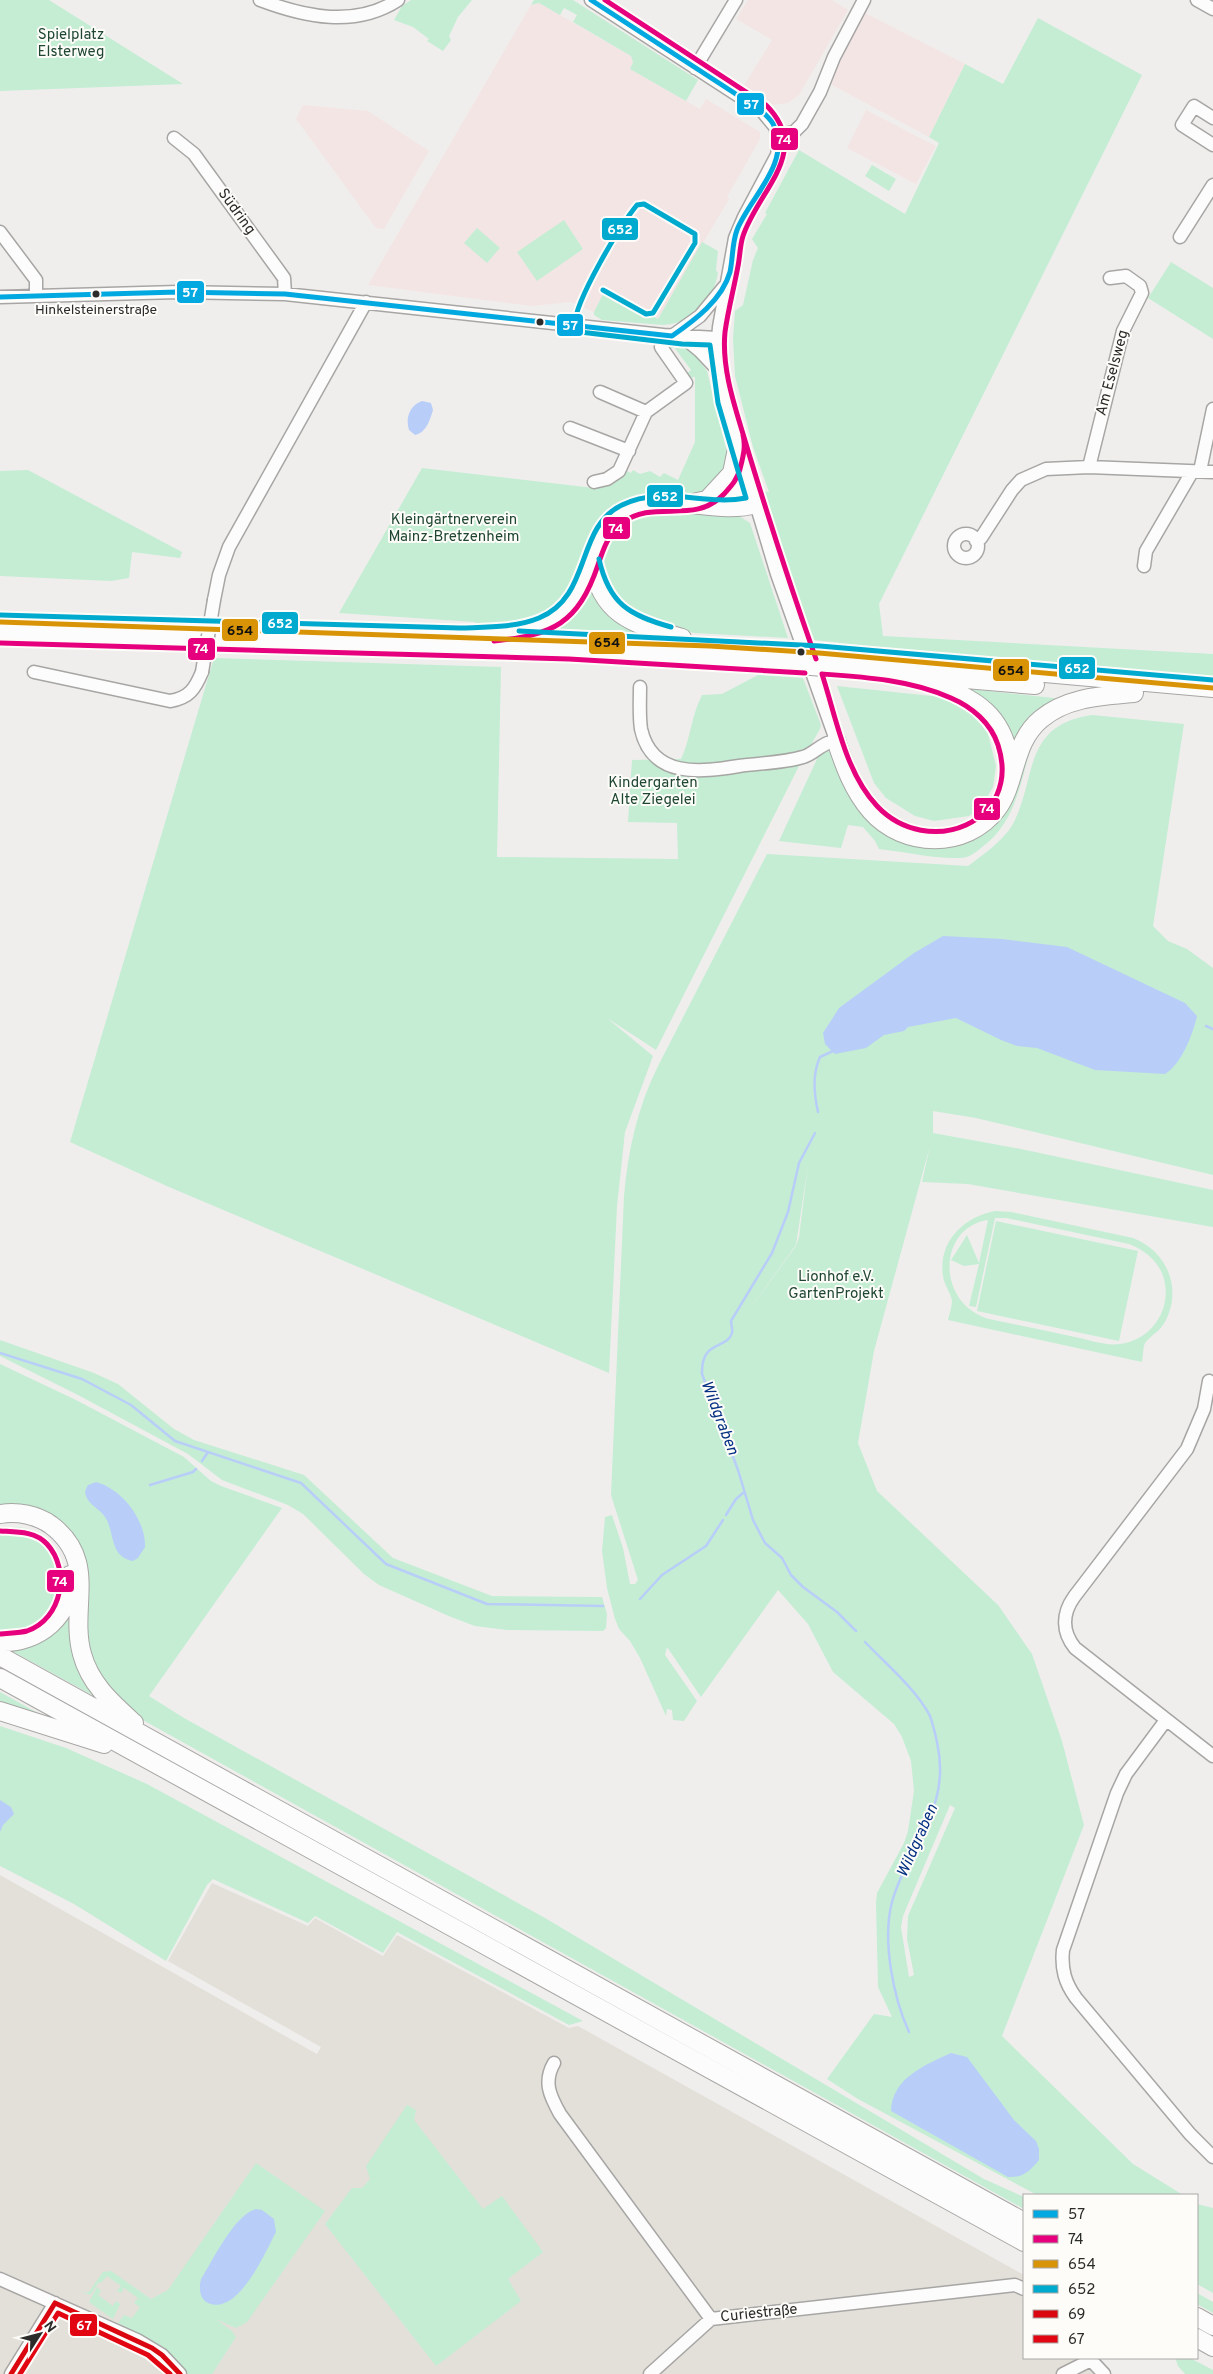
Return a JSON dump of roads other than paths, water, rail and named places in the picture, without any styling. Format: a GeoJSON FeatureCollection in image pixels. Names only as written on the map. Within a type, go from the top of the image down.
{"type":"FeatureCollection","features":[{"type":"Feature","properties":{"kind":"highway"},"geometry":{"type":"LineString","coordinates":[[700,501],[732,473],[738,444]]}},
{"type":"Feature","properties":{"kind":"highway"},"geometry":{"type":"LineString","coordinates":[[460,636],[519,632],[543,626],[563,614],[578,594],[601,534],[612,520],[625,511],[645,504],[700,501],[742,492],[750,496],[756,504]]}},
{"type":"Feature","properties":{"kind":"highway"},"geometry":{"type":"LineString","coordinates":[[592,561],[599,588],[606,602],[619,614],[654,630],[710,646]]}},
{"type":"Feature","properties":{"kind":"highway"},"geometry":{"type":"LineString","coordinates":[[0,622],[460,636],[710,646],[796,658]]}},
{"type":"Feature","properties":{"kind":"highway"},"geometry":{"type":"LineString","coordinates":[[0,635],[796,658],[1213,688]]}},
{"type":"Feature","properties":{"kind":"highway"},"geometry":{"type":"LineString","coordinates":[[821,660],[908,674],[1213,698]]}},
{"type":"Feature","properties":{"kind":"highway"},"geometry":{"type":"LineString","coordinates":[[908,674],[964,696],[984,709],[997,723],[1006,740],[1011,772]]}},
{"type":"Feature","properties":{"kind":"highway"},"geometry":{"type":"LineString","coordinates":[[836,740],[853,784],[872,812],[897,830],[922,839],[954,838],[982,824],[1000,804],[1007,789],[1011,772],[1028,733],[1048,713],[1083,699],[1134,693]]}},
{"type":"Feature","properties":{"kind":"highway"},"geometry":{"type":"LineString","coordinates":[[0,1514],[18,1513],[39,1519],[58,1531],[72,1548],[80,1569],[78,1633],[86,1665],[102,1693],[152,1741]]}},
{"type":"Feature","properties":{"kind":"highway"},"geometry":{"type":"LineString","coordinates":[[0,1523],[10,1522],[30,1525],[48,1535],[62,1551],[68,1565],[70,1581],[68,1596],[62,1610],[49,1626],[29,1638],[0,1642]]}},
{"type":"Feature","properties":{"kind":"highway"},"geometry":{"type":"LineString","coordinates":[[0,1656],[1023,2221]]}},
{"type":"Feature","properties":{"kind":"highway"},"geometry":{"type":"LineString","coordinates":[[0,1678],[1023,2241]]}},
{"type":"Feature","properties":{"kind":"highway"},"geometry":{"type":"LineString","coordinates":[[0,1711],[142,1756]]}},
{"type":"Feature","properties":{"kind":"highway"},"geometry":{"type":"LineString","coordinates":[[1198,2318],[1213,2326]]}},
{"type":"Feature","properties":{"kind":"highway"},"geometry":{"type":"LineString","coordinates":[[1198,2339],[1213,2347]]}},
{"type":"Feature","properties":{"kind":"street"},"geometry":{"type":"LineString","coordinates":[[260,0],[308,14],[335,17],[364,15],[398,0]]}},
{"type":"Feature","properties":{"kind":"street"},"geometry":{"type":"LineString","coordinates":[[591,0],[762,112],[772,122],[778,135],[777,155],[751,207],[749,220],[732,260],[725,285],[718,338],[720,371],[738,444],[778,574],[836,740],[821,745],[802,758],[695,772],[676,769],[653,753],[648,746],[641,729],[640,687]]}},
{"type":"Feature","properties":{"kind":"street"},"geometry":{"type":"LineString","coordinates":[[695,68],[736,0]]}},
{"type":"Feature","properties":{"kind":"street"},"geometry":{"type":"LineString","coordinates":[[1197,0],[1213,9]]}},
{"type":"Feature","properties":{"kind":"street"},"geometry":{"type":"LineString","coordinates":[[778,135],[794,132],[802,124],[862,3]]}},
{"type":"Feature","properties":{"kind":"street"},"geometry":{"type":"LineString","coordinates":[[1213,118],[1194,106],[1182,125],[1213,145]]}},
{"type":"Feature","properties":{"kind":"street","name":"Südring"},"geometry":{"type":"LineString","coordinates":[[174,138],[194,154],[284,278],[285,294]]}},
{"type":"Feature","properties":{"kind":"street"},"geometry":{"type":"LineString","coordinates":[[1180,237],[1213,185]]}},
{"type":"Feature","properties":{"kind":"street"},"geometry":{"type":"LineString","coordinates":[[0,232],[36,280],[36,295]]}},
{"type":"Feature","properties":{"kind":"street","name":"Am Eselsweg"},"geometry":{"type":"LineString","coordinates":[[1089,467],[1123,331],[1142,294],[1140,286],[1126,276],[1110,278]]}},
{"type":"Feature","properties":{"kind":"street"},"geometry":{"type":"LineString","coordinates":[[594,482],[608,479],[619,471],[646,412],[686,383],[662,347],[672,336],[700,316],[725,285]]}},
{"type":"Feature","properties":{"kind":"street"},"geometry":{"type":"LineString","coordinates":[[0,297],[178,292],[285,294],[672,336],[718,338]]}},
{"type":"Feature","properties":{"kind":"street"},"geometry":{"type":"LineString","coordinates":[[34,672],[170,701],[187,697],[193,692],[202,672],[219,576],[229,547],[366,302]]}},
{"type":"Feature","properties":{"kind":"street"},"geometry":{"type":"LineString","coordinates":[[672,336],[700,351],[720,371]]}},
{"type":"Feature","properties":{"kind":"street"},"geometry":{"type":"LineString","coordinates":[[600,392],[646,412]]}},
{"type":"Feature","properties":{"kind":"street"},"geometry":{"type":"LineString","coordinates":[[1144,566],[1146,551],[1196,472],[1213,409]]}},
{"type":"Feature","properties":{"kind":"street"},"geometry":{"type":"LineString","coordinates":[[570,428],[629,451]]}},
{"type":"Feature","properties":{"kind":"street"},"geometry":{"type":"LineString","coordinates":[[976,541],[981,538],[1012,490],[1034,472],[1046,469],[1089,467],[1213,472]]}},
{"type":"Feature","properties":{"kind":"street"},"geometry":{"type":"LineString","coordinates":[[1210,1381],[1204,1409],[1187,1449],[1074,1597],[1065,1613],[1067,1637],[1075,1648],[1213,1756]]}},
{"type":"Feature","properties":{"kind":"street"},"geometry":{"type":"LineString","coordinates":[[1166,1720],[1126,1774],[1116,1793],[1063,1950],[1063,1970],[1069,1988],[1076,1998],[1190,2134],[1213,2157]]}},
{"type":"Feature","properties":{"kind":"street","name":"Curiestraße"},"geometry":{"type":"LineString","coordinates":[[554,2062],[547,2080],[548,2088],[560,2114],[711,2319],[1014,2285],[1023,2288]]}},
{"type":"Feature","properties":{"kind":"street"},"geometry":{"type":"LineString","coordinates":[[0,2279],[152,2348],[166,2358],[180,2374]]}},
{"type":"Feature","properties":{"kind":"street"},"geometry":{"type":"LineString","coordinates":[[11,2374],[55,2304]]}},
{"type":"Feature","properties":{"kind":"street"},"geometry":{"type":"LineString","coordinates":[[650,2374],[711,2319]]}},
{"type":"Feature","properties":{"kind":"street"},"geometry":{"type":"LineString","coordinates":[[1063,2374],[1090,2359],[1104,2374]]}},
{"type":"Feature","properties":{"kind":"water"},"geometry":{"type":"Polygon","coordinates":[[[422,401],[431,403],[433,410],[425,429],[415,435],[409,430],[409,412],[422,401]]]}},
{"type":"Feature","properties":{"kind":"water"},"geometry":{"type":"Polygon","coordinates":[[[943,936],[1002,939],[1067,947],[1185,1003],[1197,1016],[1193,1031],[1176,1064],[1165,1074],[1095,1070],[1037,1048],[1017,1046],[956,1018],[908,1027],[904,1031],[884,1035],[866,1048],[835,1054],[825,1044],[823,1033],[839,1008],[914,953],[943,936]]]}},
{"type":"Feature","properties":{"kind":"water"},"geometry":{"type":"Polygon","coordinates":[[[96,1482],[115,1491],[137,1516],[144,1537],[145,1547],[138,1558],[133,1561],[125,1559],[120,1555],[116,1549],[105,1517],[87,1499],[85,1493],[88,1485],[96,1482]]]}},
{"type":"Feature","properties":{"kind":"water"},"geometry":{"type":"Polygon","coordinates":[[[0,1800],[11,1807],[14,1814],[3,1825],[0,1832],[0,1800]]]}},
{"type":"Feature","properties":{"kind":"water"},"geometry":{"type":"Polygon","coordinates":[[[951,2053],[967,2057],[1014,2120],[1036,2141],[1039,2149],[1039,2160],[1026,2173],[1008,2177],[891,2111],[897,2090],[904,2081],[931,2062],[951,2053]]]}},
{"type":"Feature","properties":{"kind":"water"},"geometry":{"type":"Polygon","coordinates":[[[256,2209],[262,2210],[274,2219],[276,2232],[265,2254],[240,2292],[230,2300],[219,2305],[208,2303],[201,2296],[201,2279],[218,2250],[240,2219],[256,2209]]]}},
{"type":"Feature","properties":{"kind":"waterway","name":"Wildgraben"},"geometry":{"type":"LineString","coordinates":[[1206,1026],[1213,1029]]}},
{"type":"Feature","properties":{"kind":"waterway","name":"Wildgraben"},"geometry":{"type":"LineString","coordinates":[[818,1112],[815,1091],[817,1064],[820,1057],[833,1051]]}},
{"type":"Feature","properties":{"kind":"waterway","name":"Wildgraben"},"geometry":{"type":"LineString","coordinates":[[815,1133],[799,1163],[788,1212],[772,1253],[731,1321],[732,1332],[729,1338],[710,1350],[706,1355],[702,1374],[738,1470],[753,1520],[765,1543],[782,1558],[791,1575],[803,1587],[837,1612],[856,1631]]}},
{"type":"Feature","properties":{"kind":"waterway"},"geometry":{"type":"LineString","coordinates":[[0,1353],[82,1379],[131,1405],[175,1441],[301,1483],[386,1564],[487,1604],[603,1606]]}},
{"type":"Feature","properties":{"kind":"waterway"},"geometry":{"type":"LineString","coordinates":[[202,1461],[208,1452]]}},
{"type":"Feature","properties":{"kind":"waterway"},"geometry":{"type":"LineString","coordinates":[[150,1485],[193,1472],[196,1469]]}},
{"type":"Feature","properties":{"kind":"waterway"},"geometry":{"type":"LineString","coordinates":[[726,1515],[736,1499],[743,1493]]}},
{"type":"Feature","properties":{"kind":"waterway"},"geometry":{"type":"LineString","coordinates":[[640,1599],[662,1575],[706,1546],[723,1520]]}},
{"type":"Feature","properties":{"kind":"waterway","name":"Wildgraben"},"geometry":{"type":"LineString","coordinates":[[865,1642],[900,1677],[924,1706],[930,1716],[934,1729],[940,1766],[939,1787],[934,1807],[899,1881],[889,1917],[889,1951],[894,1986],[909,2032]]}},
{"type":"Feature","properties":{"kind":"place","name":"Hinkelsteinerstraße"},"geometry":{"type":"Point","coordinates":[96,294]}},
{"type":"Feature","properties":{"kind":"park label","name":"Spielplatz Elsterweg"},"geometry":{"type":"Point","coordinates":[71,44]}},
{"type":"Feature","properties":{"kind":"park label","name":"Kleingärtnerverein Mainz-Bretzenheim"},"geometry":{"type":"Point","coordinates":[454,528]}},
{"type":"Feature","properties":{"kind":"park label","name":"Kindergarten Alte Ziegelei"},"geometry":{"type":"Point","coordinates":[653,792]}},
{"type":"Feature","properties":{"kind":"park label","name":"Lionhof e.V. GartenProjekt"},"geometry":{"type":"Point","coordinates":[836,1286]}}]}
